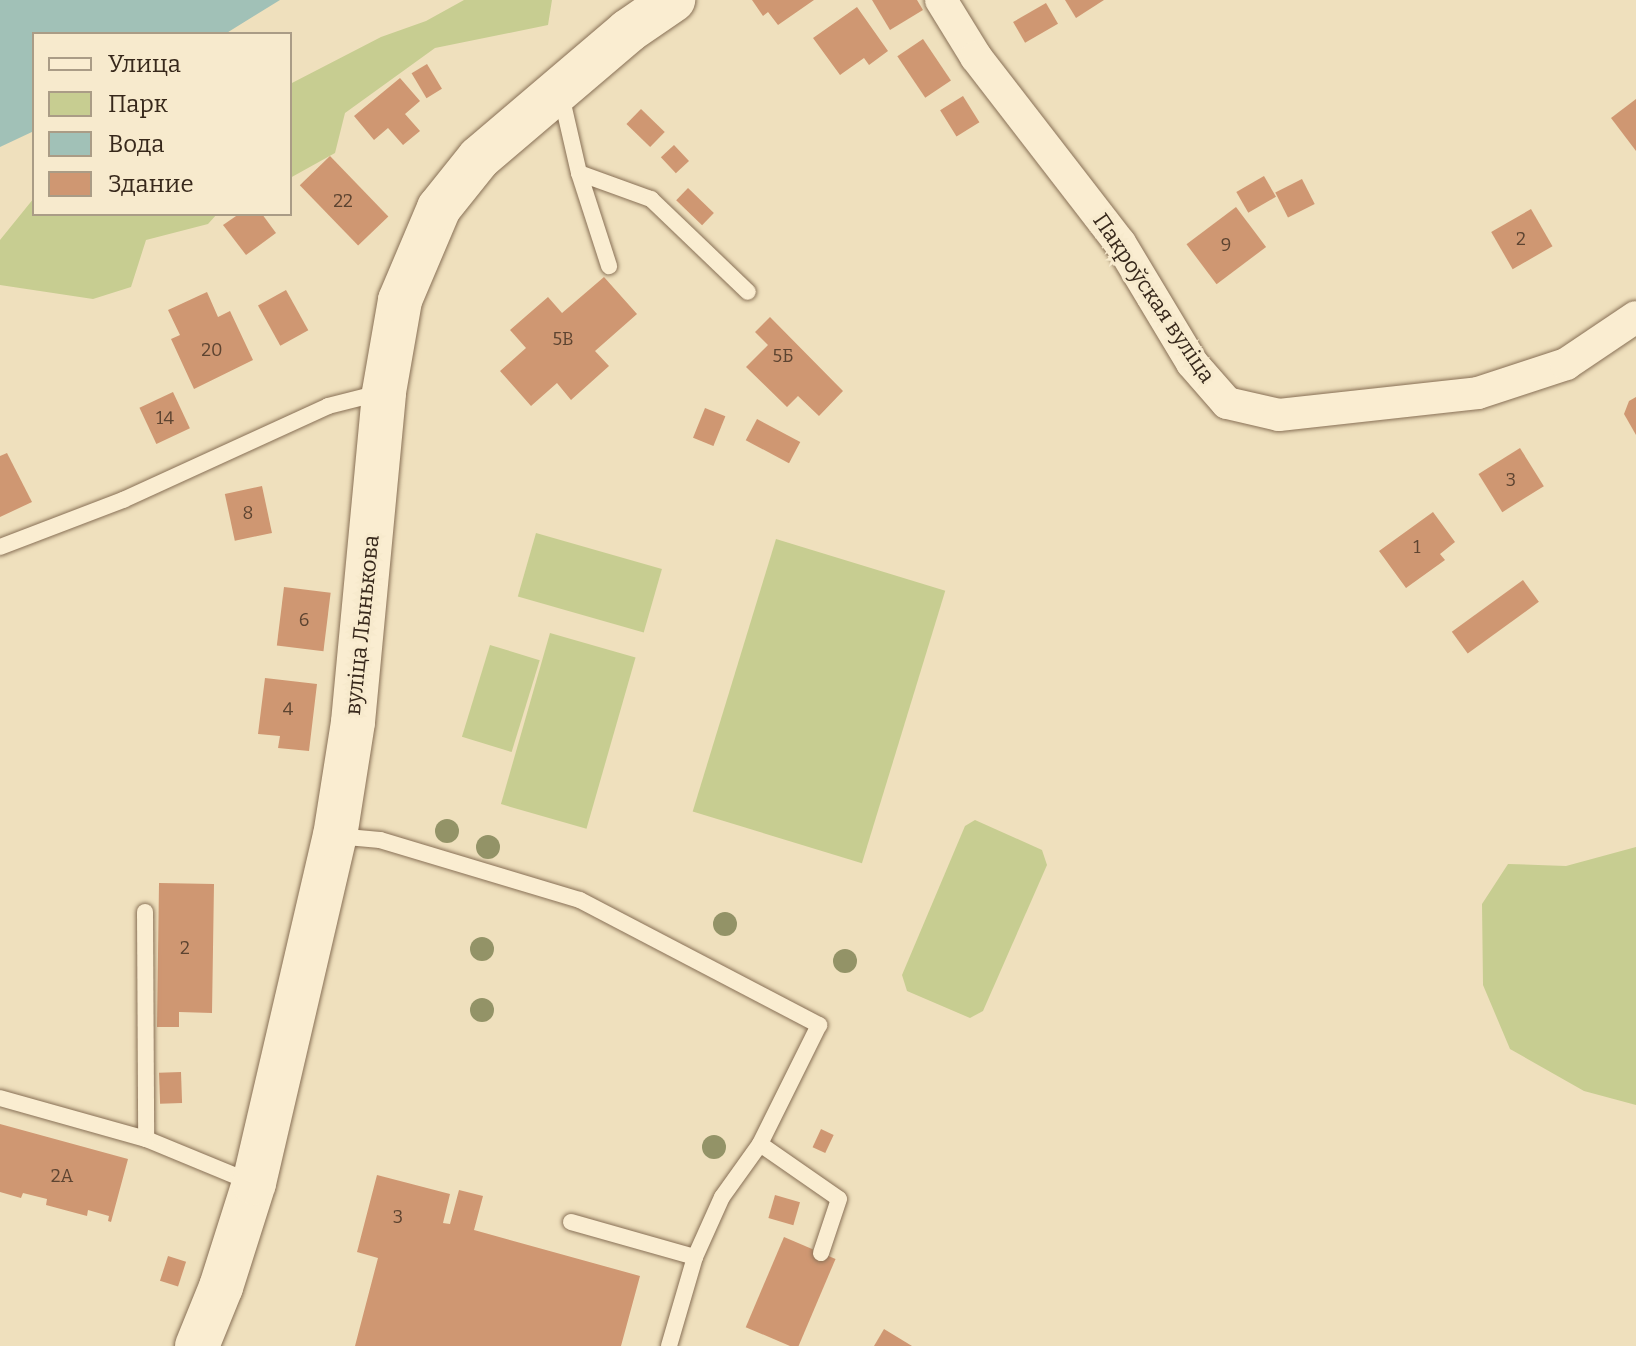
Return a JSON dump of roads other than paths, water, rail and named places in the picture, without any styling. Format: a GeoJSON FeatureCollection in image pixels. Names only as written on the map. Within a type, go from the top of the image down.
{"type":"FeatureCollection","features":[{"type":"Feature","properties":{"kind":"street","name":"вуліца Лынькова"},"geometry":{"type":"LineString","coordinates":[[197,1346],[221,1287],[254,1183],[335,836],[353,722],[384,392],[400,300],[439,208],[479,158],[628,31],[673,0]]}},
{"type":"Feature","properties":{"kind":"street","name":"Пакроўская вуліца"},"geometry":{"type":"LineString","coordinates":[[941,0],[976,57],[1120,243],[1192,363],[1227,403],[1279,415],[1478,393],[1566,364],[1636,317]]}},
{"type":"Feature","properties":{"kind":"lane"},"geometry":{"type":"LineString","coordinates":[[559,89],[579,173],[609,266]]}},
{"type":"Feature","properties":{"kind":"lane"},"geometry":{"type":"LineString","coordinates":[[579,173],[651,199],[748,292]]}},
{"type":"Feature","properties":{"kind":"lane"},"geometry":{"type":"LineString","coordinates":[[0,547],[123,500],[328,406],[384,392]]}},
{"type":"Feature","properties":{"kind":"lane"},"geometry":{"type":"LineString","coordinates":[[335,836],[380,840],[580,900],[819,1025],[760,1144],[722,1197],[695,1257],[669,1346]]}},
{"type":"Feature","properties":{"kind":"lane"},"geometry":{"type":"LineString","coordinates":[[145,912],[146,1139]]}},
{"type":"Feature","properties":{"kind":"lane"},"geometry":{"type":"LineString","coordinates":[[0,1098],[146,1139],[254,1183]]}},
{"type":"Feature","properties":{"kind":"lane"},"geometry":{"type":"LineString","coordinates":[[760,1144],[839,1199],[821,1253]]}},
{"type":"Feature","properties":{"kind":"lane"},"geometry":{"type":"LineString","coordinates":[[571,1222],[695,1257]]}},
{"type":"Feature","properties":{"kind":"water"},"geometry":{"type":"Polygon","coordinates":[[[0,0],[280,0],[228,32],[32,32],[32,132],[0,147],[0,0]]]}}]}
